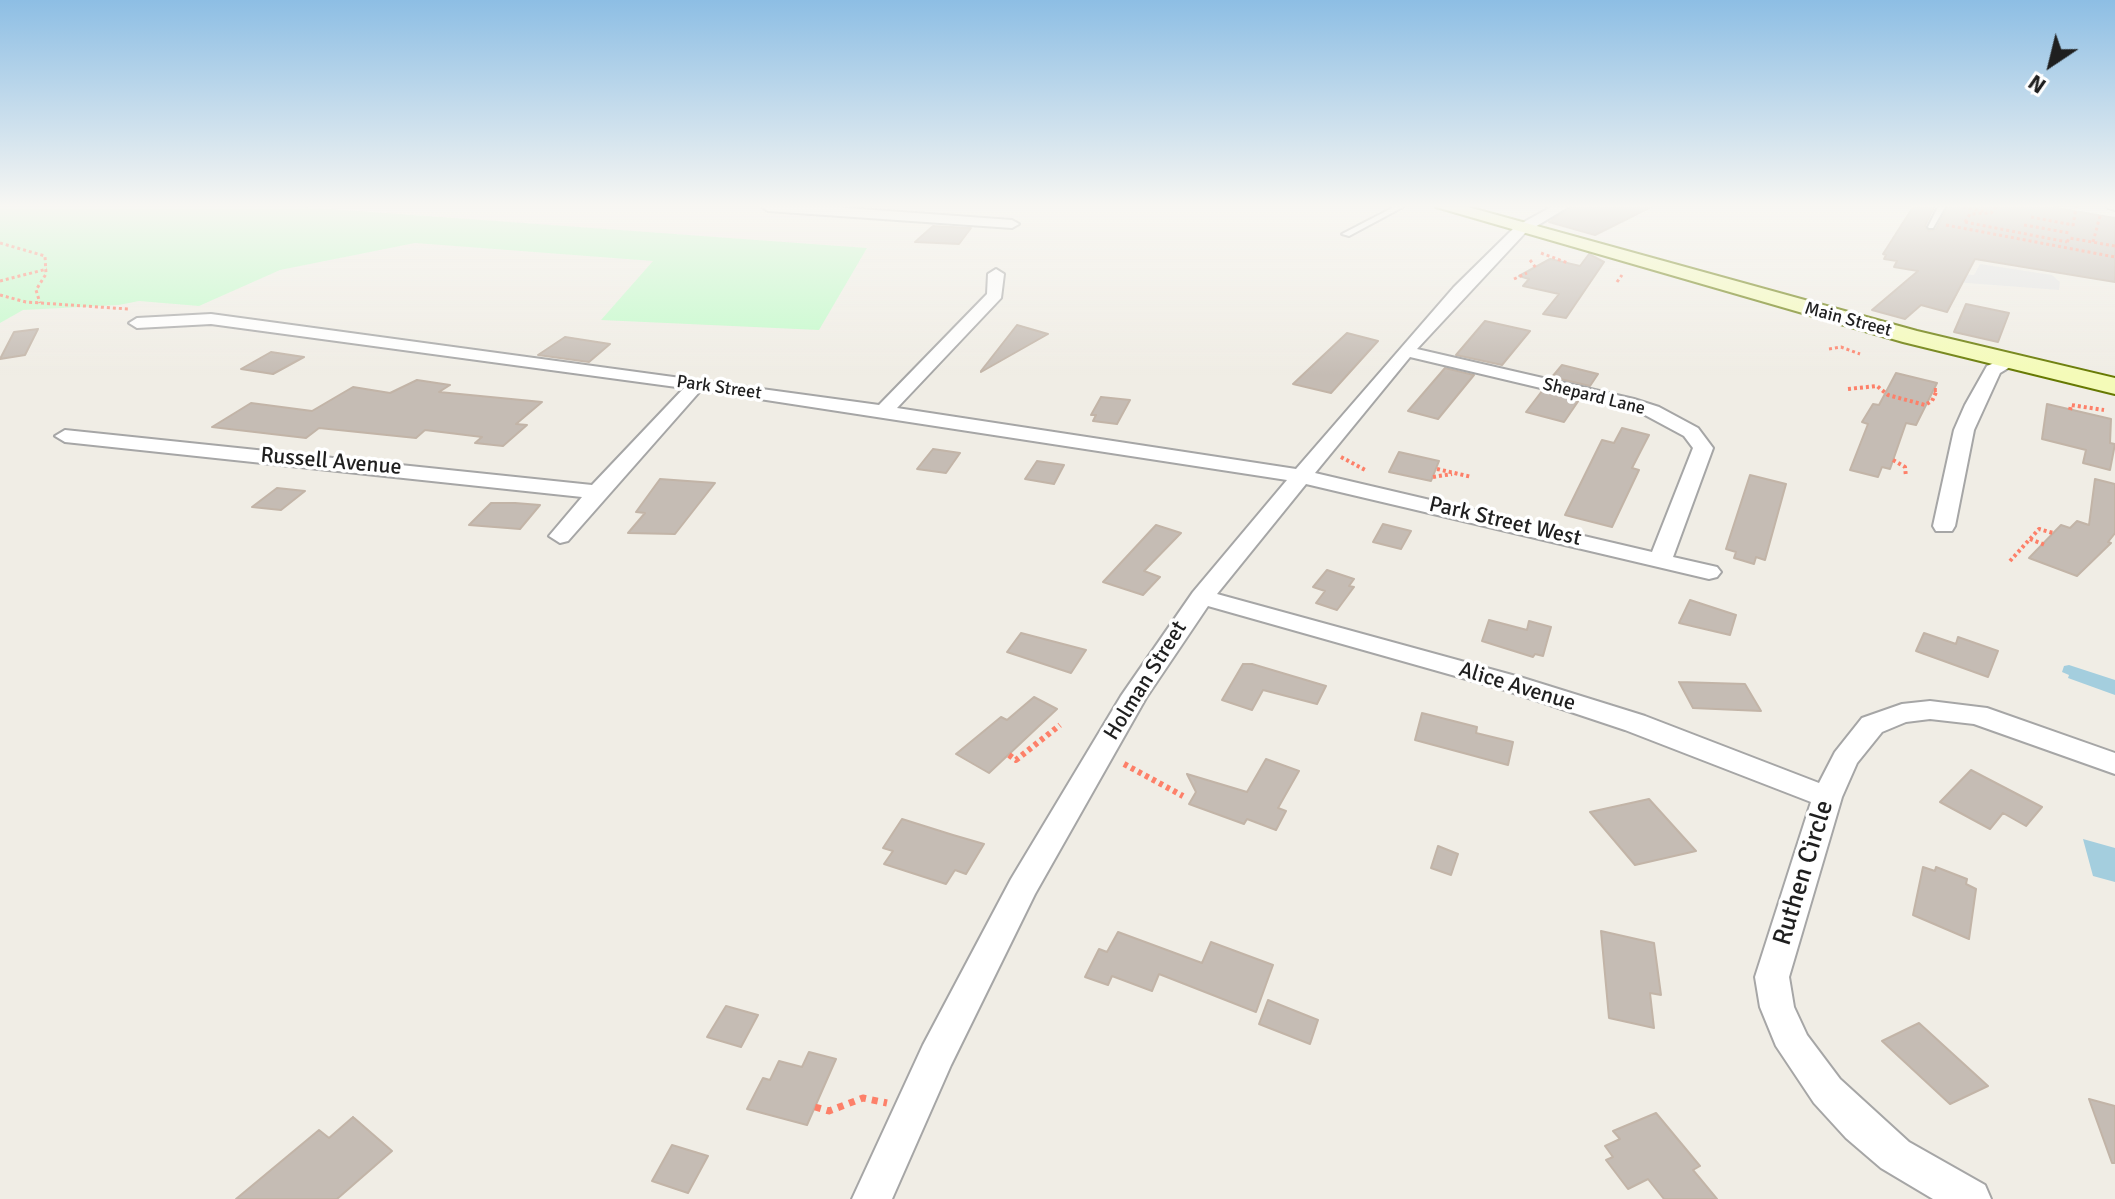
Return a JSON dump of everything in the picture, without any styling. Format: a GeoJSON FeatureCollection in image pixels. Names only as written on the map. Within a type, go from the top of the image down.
{"type":"FeatureCollection","features":[{"type":"Feature","properties":{"kind":"main road","name":"Main Street"},"geometry":{"type":"LineString","coordinates":[[1644,263],[2115,386]]}},
{"type":"Feature","properties":{"kind":"street","name":"Holman Street"},"geometry":{"type":"LineString","coordinates":[[872,1199],[910,1113],[1022,888],[1134,696],[1201,597],[1300,476],[1405,351],[1489,263]]}},
{"type":"Feature","properties":{"kind":"street"},"geometry":{"type":"LineString","coordinates":[[883,412],[995,295],[996,274]]}},
{"type":"Feature","properties":{"kind":"street","name":"Park Street"},"geometry":{"type":"LineString","coordinates":[[136,316],[211,319],[697,384],[1300,476]]}},
{"type":"Feature","properties":{"kind":"street","name":"Shepard Lane"},"geometry":{"type":"LineString","coordinates":[[1405,351],[1627,403],[1652,411],[1691,432],[1703,448],[1661,558]]}},
{"type":"Feature","properties":{"kind":"street"},"geometry":{"type":"LineString","coordinates":[[1944,526],[1964,430],[1974,405],[1993,370],[2011,361]]}},
{"type":"Feature","properties":{"kind":"street"},"geometry":{"type":"LineString","coordinates":[[560,536],[697,384]]}},
{"type":"Feature","properties":{"kind":"street","name":"Russell Avenue"},"geometry":{"type":"LineString","coordinates":[[65,436],[597,492]]}},
{"type":"Feature","properties":{"kind":"street","name":"Park Street West"},"geometry":{"type":"LineString","coordinates":[[1300,476],[1661,558],[1709,572]]}},
{"type":"Feature","properties":{"kind":"street","name":"Alice Avenue"},"geometry":{"type":"LineString","coordinates":[[1201,597],[1514,684],[1635,723],[1827,797]]}},
{"type":"Feature","properties":{"kind":"street","name":"Ruthen Circle"},"geometry":{"type":"LineString","coordinates":[[1971,1199],[1895,1155],[1859,1125],[1827,1091],[1794,1046],[1777,1007],[1772,977],[1827,797],[1845,759],[1872,725],[1902,713],[1930,710],[1977,715],[2115,764]]}},
{"type":"Feature","properties":{"kind":"path"},"geometry":{"type":"LineString","coordinates":[[40,303],[36,290],[47,269],[45,263]]}},
{"type":"Feature","properties":{"kind":"path"},"geometry":{"type":"LineString","coordinates":[[1532,263],[1536,268]]}},
{"type":"Feature","properties":{"kind":"path"},"geometry":{"type":"LineString","coordinates":[[0,281],[47,269]]}},
{"type":"Feature","properties":{"kind":"path"},"geometry":{"type":"LineString","coordinates":[[1514,279],[1527,273]]}},
{"type":"Feature","properties":{"kind":"path"},"geometry":{"type":"LineString","coordinates":[[1617,282],[1622,275]]}},
{"type":"Feature","properties":{"kind":"path"},"geometry":{"type":"LineString","coordinates":[[0,295],[136,316]]}},
{"type":"Feature","properties":{"kind":"path"},"geometry":{"type":"LineString","coordinates":[[1829,349],[1841,347],[1860,354]]}},
{"type":"Feature","properties":{"kind":"path"},"geometry":{"type":"LineString","coordinates":[[1848,389],[1877,386],[1895,398],[1925,405],[1932,401],[1937,390],[1934,390]]}},
{"type":"Feature","properties":{"kind":"path"},"geometry":{"type":"LineString","coordinates":[[2070,410],[2071,405],[2104,410]]}},
{"type":"Feature","properties":{"kind":"path"},"geometry":{"type":"LineString","coordinates":[[1893,460],[1905,467],[1906,477]]}},
{"type":"Feature","properties":{"kind":"path"},"geometry":{"type":"LineString","coordinates":[[1437,469],[1472,477]]}},
{"type":"Feature","properties":{"kind":"path"},"geometry":{"type":"LineString","coordinates":[[1433,477],[1457,473]]}},
{"type":"Feature","properties":{"kind":"path"},"geometry":{"type":"LineString","coordinates":[[2010,561],[2039,529],[2053,533]]}},
{"type":"Feature","properties":{"kind":"path"},"geometry":{"type":"LineString","coordinates":[[2030,539],[2045,545]]}},
{"type":"Feature","properties":{"kind":"path"},"geometry":{"type":"LineString","coordinates":[[1009,755],[1016,760],[1060,725]]}},
{"type":"Feature","properties":{"kind":"path"},"geometry":{"type":"LineString","coordinates":[[1124,764],[1183,796]]}},
{"type":"Feature","properties":{"kind":"path"},"geometry":{"type":"LineString","coordinates":[[815,1107],[829,1111],[863,1098],[880,1100],[910,1113]]}},
{"type":"Feature","properties":{"kind":"green space"},"geometry":{"type":"Polygon","coordinates":[[[0,263],[315,263],[280,270],[199,306],[139,301],[119,305],[23,310],[0,323],[0,263]]]}},
{"type":"Feature","properties":{"kind":"green space"},"geometry":{"type":"Polygon","coordinates":[[[651,263],[858,263],[819,330],[601,320],[651,263]]]}},
{"type":"Feature","properties":{"kind":"shaded area"},"geometry":{"type":"Polygon","coordinates":[[[1980,264],[2052,275],[2060,282],[2059,290],[1954,282],[1949,273],[1974,275],[1980,264]]]}},
{"type":"Feature","properties":{"kind":"water"},"geometry":{"type":"Polygon","coordinates":[[[2064,666],[2115,680],[2115,695],[2068,678],[2069,675],[2062,672],[2064,666]]]}},
{"type":"Feature","properties":{"kind":"water"},"geometry":{"type":"Polygon","coordinates":[[[2083,839],[2115,848],[2115,882],[2093,876],[2083,839]]]}},
{"type":"Feature","properties":{"kind":"building"},"geometry":{"type":"Polygon","coordinates":[[[1543,263],[1580,266],[1582,263],[1603,263],[1566,318],[1543,314],[1559,294],[1523,286],[1529,279],[1519,276],[1543,263]]]}},
{"type":"Feature","properties":{"kind":"building"},"geometry":{"type":"Polygon","coordinates":[[[1896,263],[1973,263],[1947,312],[1921,305],[1905,319],[1872,310],[1918,271],[1894,267],[1896,263]]]}},
{"type":"Feature","properties":{"kind":"building"},"geometry":{"type":"Polygon","coordinates":[[[1999,263],[2115,263],[2115,282],[1999,263]]]}},
{"type":"Feature","properties":{"kind":"building"},"geometry":{"type":"Polygon","coordinates":[[[1966,304],[2009,313],[1998,342],[1954,332],[1966,304]]]}},
{"type":"Feature","properties":{"kind":"building"},"geometry":{"type":"Polygon","coordinates":[[[1485,321],[1530,331],[1502,365],[1456,355],[1485,321]]]}},
{"type":"Feature","properties":{"kind":"building"},"geometry":{"type":"Polygon","coordinates":[[[1017,325],[1048,334],[981,372],[981,371],[1017,325]]]}},
{"type":"Feature","properties":{"kind":"building"},"geometry":{"type":"Polygon","coordinates":[[[38,329],[25,355],[0,359],[14,332],[38,329]]]}},
{"type":"Feature","properties":{"kind":"building"},"geometry":{"type":"Polygon","coordinates":[[[1347,333],[1378,341],[1331,393],[1293,384],[1347,333]]]}},
{"type":"Feature","properties":{"kind":"building"},"geometry":{"type":"Polygon","coordinates":[[[565,337],[610,344],[589,362],[538,355],[565,337]]]}},
{"type":"Feature","properties":{"kind":"building"},"geometry":{"type":"Polygon","coordinates":[[[271,352],[304,357],[273,374],[241,369],[271,352]]]}},
{"type":"Feature","properties":{"kind":"building"},"geometry":{"type":"Polygon","coordinates":[[[1562,365],[1598,374],[1590,386],[1552,377],[1562,365]]]}},
{"type":"Feature","properties":{"kind":"building"},"geometry":{"type":"Polygon","coordinates":[[[1445,368],[1474,375],[1438,419],[1408,411],[1445,368]]]}},
{"type":"Feature","properties":{"kind":"building"},"geometry":{"type":"Polygon","coordinates":[[[1896,373],[1937,383],[1916,425],[1906,423],[1890,469],[1882,467],[1878,477],[1850,470],[1868,424],[1862,422],[1873,404],[1879,405],[1896,373]]]}},
{"type":"Feature","properties":{"kind":"building"},"geometry":{"type":"Polygon","coordinates":[[[417,380],[450,385],[439,392],[542,402],[516,424],[527,425],[503,446],[475,443],[482,437],[425,430],[416,438],[319,428],[306,438],[212,427],[251,403],[312,411],[353,387],[390,393],[417,380]]]}},
{"type":"Feature","properties":{"kind":"building"},"geometry":{"type":"Polygon","coordinates":[[[1542,391],[1579,400],[1564,422],[1526,412],[1542,391]]]}},
{"type":"Feature","properties":{"kind":"building"},"geometry":{"type":"Polygon","coordinates":[[[1101,397],[1130,400],[1117,424],[1093,421],[1096,415],[1091,415],[1101,397]]]}},
{"type":"Feature","properties":{"kind":"building"},"geometry":{"type":"Polygon","coordinates":[[[2047,404],[2111,419],[2110,443],[2115,444],[2110,470],[2083,463],[2086,450],[2042,439],[2047,404]]]}},
{"type":"Feature","properties":{"kind":"building"},"geometry":{"type":"Polygon","coordinates":[[[1622,428],[1649,435],[1632,468],[1639,470],[1612,527],[1565,515],[1602,440],[1614,443],[1622,428]]]}},
{"type":"Feature","properties":{"kind":"building"},"geometry":{"type":"Polygon","coordinates":[[[933,449],[960,453],[946,473],[917,469],[933,449]]]}},
{"type":"Feature","properties":{"kind":"building"},"geometry":{"type":"Polygon","coordinates":[[[1399,452],[1439,461],[1431,481],[1389,472],[1399,452]]]}},
{"type":"Feature","properties":{"kind":"building"},"geometry":{"type":"Polygon","coordinates":[[[1037,461],[1064,465],[1054,484],[1025,479],[1037,461]]]}},
{"type":"Feature","properties":{"kind":"building"},"geometry":{"type":"Polygon","coordinates":[[[1750,475],[1786,484],[1765,560],[1756,557],[1754,564],[1734,558],[1736,552],[1726,549],[1750,475]]]}},
{"type":"Feature","properties":{"kind":"building"},"geometry":{"type":"Polygon","coordinates":[[[660,479],[715,483],[675,534],[628,533],[645,513],[636,512],[660,479]]]}},
{"type":"Feature","properties":{"kind":"building"},"geometry":{"type":"Polygon","coordinates":[[[2095,479],[2115,484],[2115,533],[2108,542],[2111,543],[2077,576],[2029,558],[2061,525],[2070,528],[2077,521],[2089,525],[2095,479]]]}},
{"type":"Feature","properties":{"kind":"building"},"geometry":{"type":"Polygon","coordinates":[[[277,488],[305,491],[281,510],[252,507],[277,488]]]}},
{"type":"Feature","properties":{"kind":"building"},"geometry":{"type":"Polygon","coordinates":[[[491,503],[540,505],[520,529],[469,525],[491,503]]]}},
{"type":"Feature","properties":{"kind":"building"},"geometry":{"type":"Polygon","coordinates":[[[1383,524],[1411,531],[1401,549],[1373,542],[1383,524]]]}},
{"type":"Feature","properties":{"kind":"building"},"geometry":{"type":"Polygon","coordinates":[[[1156,525],[1181,533],[1144,571],[1160,577],[1143,595],[1103,582],[1156,525]]]}},
{"type":"Feature","properties":{"kind":"building"},"geometry":{"type":"Polygon","coordinates":[[[1327,570],[1354,579],[1349,586],[1354,587],[1337,610],[1316,603],[1325,591],[1313,587],[1327,570]]]}},
{"type":"Feature","properties":{"kind":"building"},"geometry":{"type":"Polygon","coordinates":[[[1690,600],[1736,615],[1730,635],[1679,623],[1690,600]]]}},
{"type":"Feature","properties":{"kind":"building"},"geometry":{"type":"Polygon","coordinates":[[[1489,620],[1527,630],[1529,621],[1551,627],[1543,656],[1535,654],[1533,657],[1482,641],[1489,620]]]}},
{"type":"Feature","properties":{"kind":"building"},"geometry":{"type":"Polygon","coordinates":[[[1021,633],[1086,650],[1071,673],[1007,652],[1021,633]]]}},
{"type":"Feature","properties":{"kind":"building"},"geometry":{"type":"Polygon","coordinates":[[[1924,633],[1956,644],[1958,637],[1998,651],[1988,677],[1916,651],[1924,633]]]}},
{"type":"Feature","properties":{"kind":"building"},"geometry":{"type":"Polygon","coordinates":[[[1243,664],[1326,686],[1317,704],[1263,690],[1252,710],[1222,700],[1243,664]]]}},
{"type":"Feature","properties":{"kind":"building"},"geometry":{"type":"Polygon","coordinates":[[[1679,682],[1745,684],[1761,711],[1693,708],[1679,682]]]}},
{"type":"Feature","properties":{"kind":"building"},"geometry":{"type":"Polygon","coordinates":[[[1034,697],[1057,709],[989,773],[956,754],[1001,717],[1007,720],[1034,697]]]}},
{"type":"Feature","properties":{"kind":"building"},"geometry":{"type":"Polygon","coordinates":[[[1422,713],[1477,727],[1476,733],[1513,742],[1508,765],[1415,740],[1422,713]]]}},
{"type":"Feature","properties":{"kind":"building"},"geometry":{"type":"Polygon","coordinates":[[[1266,759],[1299,771],[1278,808],[1286,811],[1276,830],[1247,819],[1244,824],[1189,804],[1196,792],[1187,774],[1247,792],[1266,759]]]}},
{"type":"Feature","properties":{"kind":"building"},"geometry":{"type":"Polygon","coordinates":[[[1971,770],[2042,807],[2026,826],[2003,813],[1990,829],[1940,802],[1971,770]]]}},
{"type":"Feature","properties":{"kind":"building"},"geometry":{"type":"Polygon","coordinates":[[[1649,799],[1696,851],[1635,865],[1590,812],[1649,799]]]}},
{"type":"Feature","properties":{"kind":"building"},"geometry":{"type":"Polygon","coordinates":[[[902,819],[984,844],[966,874],[955,870],[946,884],[884,864],[893,851],[883,848],[902,819]]]}},
{"type":"Feature","properties":{"kind":"building"},"geometry":{"type":"Polygon","coordinates":[[[1438,846],[1458,854],[1451,875],[1431,868],[1438,846]]]}},
{"type":"Feature","properties":{"kind":"building"},"geometry":{"type":"Polygon","coordinates":[[[1923,867],[1935,871],[1936,867],[1967,879],[1966,884],[1976,889],[1969,939],[1913,915],[1923,867]]]}},
{"type":"Feature","properties":{"kind":"building"},"geometry":{"type":"Polygon","coordinates":[[[1601,931],[1654,943],[1661,995],[1650,993],[1654,1028],[1609,1018],[1601,931]]]}},
{"type":"Feature","properties":{"kind":"building"},"geometry":{"type":"Polygon","coordinates":[[[1118,932],[1202,963],[1211,942],[1273,965],[1256,1012],[1159,974],[1152,991],[1112,976],[1108,985],[1085,977],[1099,949],[1107,952],[1118,932]]]}},
{"type":"Feature","properties":{"kind":"building"},"geometry":{"type":"Polygon","coordinates":[[[1268,1000],[1318,1020],[1310,1044],[1259,1024],[1268,1000]]]}},
{"type":"Feature","properties":{"kind":"building"},"geometry":{"type":"Polygon","coordinates":[[[726,1006],[758,1015],[741,1047],[707,1037],[726,1006]]]}},
{"type":"Feature","properties":{"kind":"building"},"geometry":{"type":"Polygon","coordinates":[[[1919,1023],[1988,1086],[1950,1104],[1882,1041],[1919,1023]]]}},
{"type":"Feature","properties":{"kind":"building"},"geometry":{"type":"Polygon","coordinates":[[[809,1052],[836,1059],[807,1125],[747,1109],[763,1078],[770,1080],[779,1061],[802,1067],[809,1052]]]}},
{"type":"Feature","properties":{"kind":"building"},"geometry":{"type":"Polygon","coordinates":[[[2089,1099],[2115,1106],[2115,1163],[2112,1163],[2089,1099]]]}},
{"type":"Feature","properties":{"kind":"building"},"geometry":{"type":"Polygon","coordinates":[[[1656,1113],[1700,1166],[1693,1170],[1717,1199],[1664,1199],[1648,1179],[1628,1189],[1606,1160],[1613,1157],[1605,1146],[1620,1139],[1613,1131],[1656,1113]]]}},
{"type":"Feature","properties":{"kind":"building"},"geometry":{"type":"Polygon","coordinates":[[[353,1117],[392,1151],[337,1199],[236,1199],[319,1130],[329,1138],[353,1117]]]}},
{"type":"Feature","properties":{"kind":"building"},"geometry":{"type":"Polygon","coordinates":[[[672,1145],[708,1156],[688,1193],[652,1181],[672,1145]]]}}]}
